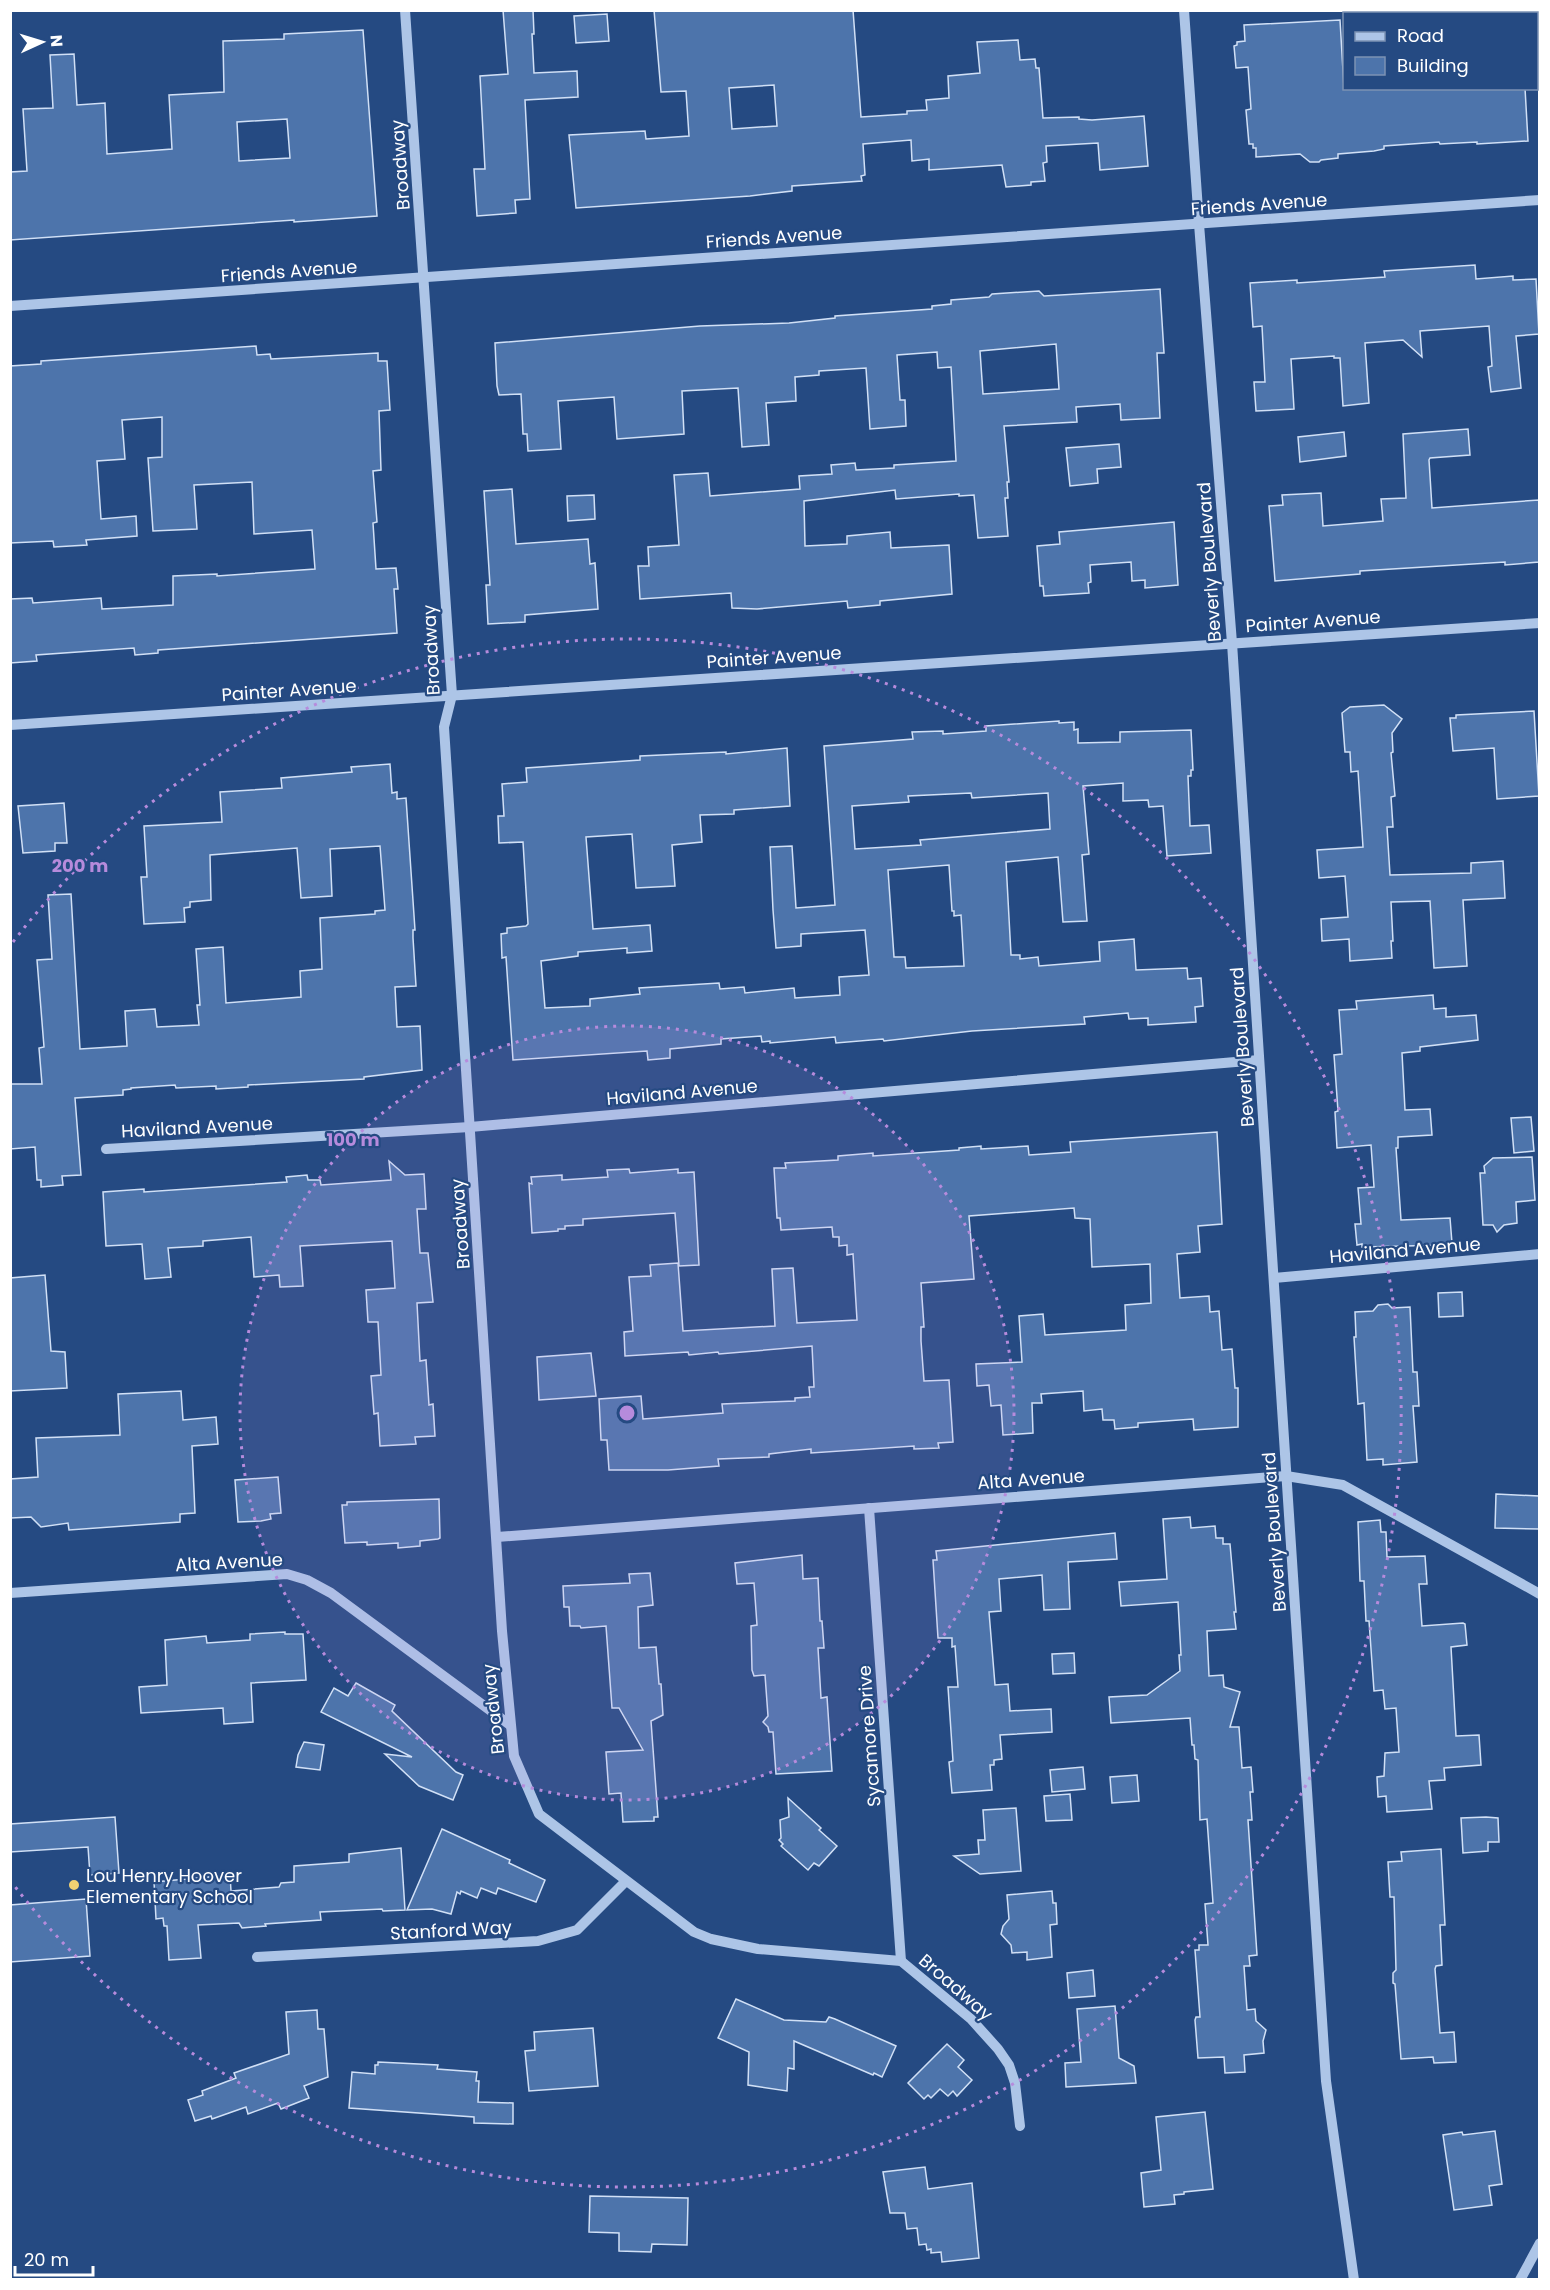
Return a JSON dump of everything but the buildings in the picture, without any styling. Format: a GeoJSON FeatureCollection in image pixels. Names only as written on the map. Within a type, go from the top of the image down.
{"type":"FeatureCollection","features":[{"type":"Feature","properties":{"kind":"street","name":"Broadway"},"geometry":{"type":"LineString","coordinates":[[405,10],[452,695],[444,727],[497,1537],[510,1725],[515,1760],[537,1811],[694,1932],[728,1944],[758,1949],[901,1961],[971,2019],[998,2049],[1009,2065],[1015,2084],[1020,2126]]}},
{"type":"Feature","properties":{"kind":"street","name":"Beverly Boulevard"},"geometry":{"type":"LineString","coordinates":[[1184,10],[1198,225],[1232,643],[1326,2081],[1354,2280]]}},
{"type":"Feature","properties":{"kind":"street","name":"Friends Avenue"},"geometry":{"type":"LineString","coordinates":[[10,306],[1539,200]]}},
{"type":"Feature","properties":{"kind":"street","name":"Painter Avenue"},"geometry":{"type":"LineString","coordinates":[[10,725],[1539,623]]}},
{"type":"Feature","properties":{"kind":"street","name":"Haviland Avenue"},"geometry":{"type":"LineString","coordinates":[[106,1149],[470,1127],[1259,1060]]}},
{"type":"Feature","properties":{"kind":"street","name":"Haviland Avenue"},"geometry":{"type":"LineString","coordinates":[[1274,1278],[1539,1254]]}},
{"type":"Feature","properties":{"kind":"street","name":"Alta Avenue"},"geometry":{"type":"LineString","coordinates":[[497,1537],[1286,1476],[1344,1485],[1539,1594]]}},
{"type":"Feature","properties":{"kind":"street","name":"Sycamore Drive"},"geometry":{"type":"LineString","coordinates":[[869,1508],[901,1961]]}},
{"type":"Feature","properties":{"kind":"street","name":"Alta Avenue"},"geometry":{"type":"LineString","coordinates":[[10,1593],[287,1574],[298,1576],[331,1593],[510,1725]]}},
{"type":"Feature","properties":{"kind":"street","name":"Stanford Way"},"geometry":{"type":"LineString","coordinates":[[257,1957],[537,1941],[577,1930],[626,1881]]}},
{"type":"Feature","properties":{"kind":"street"},"geometry":{"type":"LineString","coordinates":[[1520,2280],[1539,2243]]}},
{"type":"Feature","properties":{"kind":"place","name":"Lou Henry Hoover Elementary School"},"geometry":{"type":"Point","coordinates":[74,1885]}}]}
